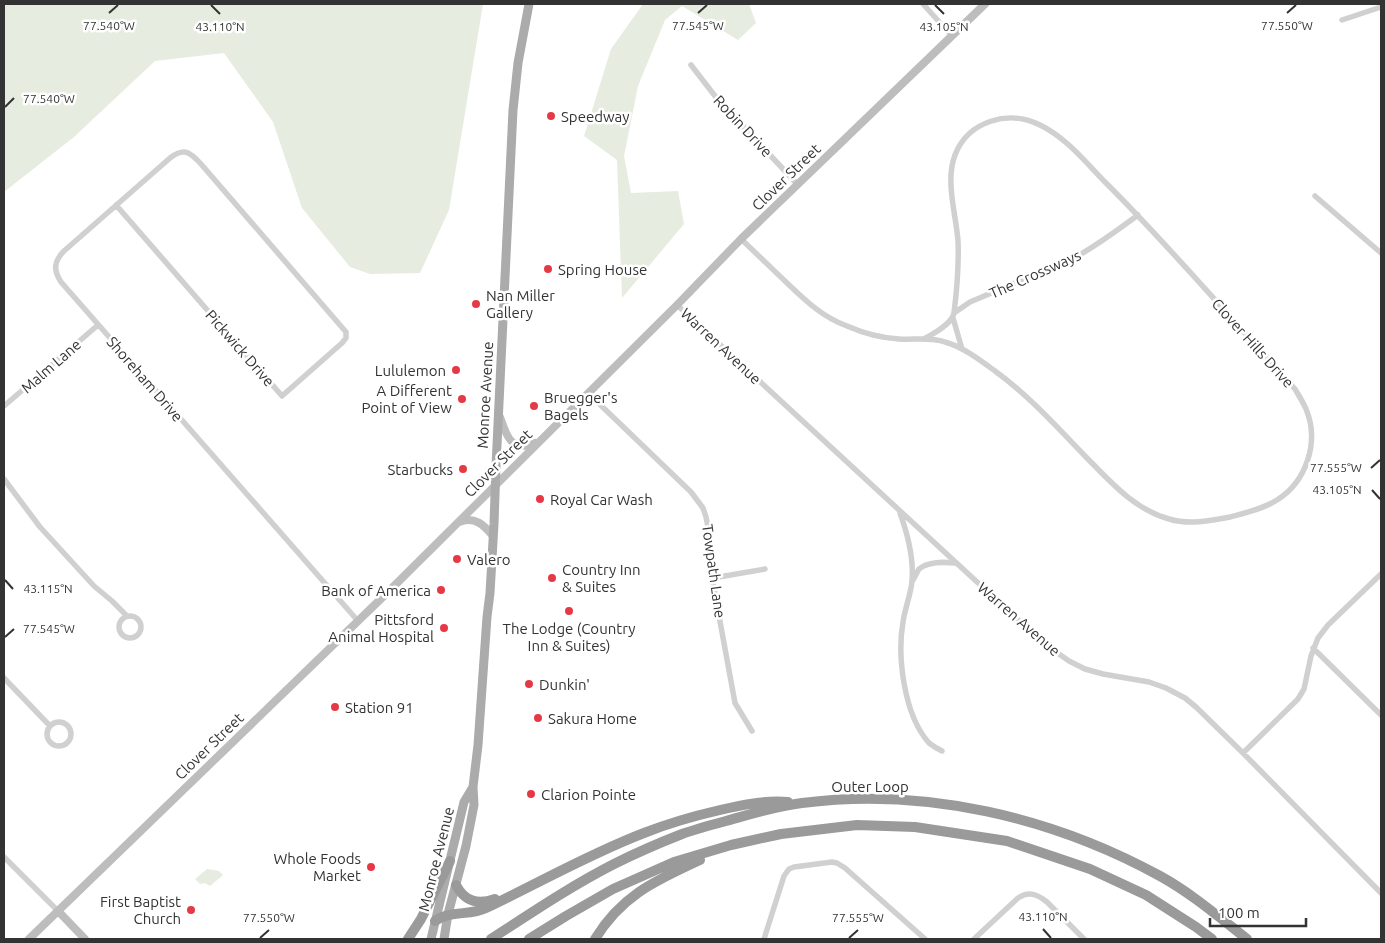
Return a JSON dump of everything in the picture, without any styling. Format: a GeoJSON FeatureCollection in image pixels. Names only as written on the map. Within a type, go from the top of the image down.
{"type":"FeatureCollection","features":[{"type":"Feature","properties":{"kind":"highway","name":"Outer Loop"},"geometry":{"type":"LineString","coordinates":[[491,939],[552,900],[614,864],[684,833],[751,814],[801,803],[852,799],[893,799],[971,808],[1045,826],[1104,848],[1162,877],[1213,911],[1247,939]]}},
{"type":"Feature","properties":{"kind":"highway"},"geometry":{"type":"LineString","coordinates":[[435,921],[448,914],[462,914],[483,910],[572,865],[643,833],[687,818],[740,806],[776,801],[801,803]]}},
{"type":"Feature","properties":{"kind":"highway"},"geometry":{"type":"LineString","coordinates":[[529,939],[613,889],[674,862],[731,845],[781,834],[857,826],[915,827],[1008,841],[1090,868],[1146,895],[1212,939]]}},
{"type":"Feature","properties":{"kind":"highway"},"geometry":{"type":"LineString","coordinates":[[595,939],[612,916],[634,895],[666,875],[731,845]]}},
{"type":"Feature","properties":{"kind":"highway"},"geometry":{"type":"LineString","coordinates":[[408,939],[421,919],[450,861]]}},
{"type":"Feature","properties":{"kind":"highway"},"geometry":{"type":"LineString","coordinates":[[456,885],[460,892],[469,900],[485,903],[516,893]]}},
{"type":"Feature","properties":{"kind":"main road","name":"Monroe Avenue"},"geometry":{"type":"LineString","coordinates":[[444,939],[448,914],[474,805],[473,787],[479,731],[493,536],[515,87],[529,4]]}},
{"type":"Feature","properties":{"kind":"main road","name":"Clover Street"},"geometry":{"type":"LineString","coordinates":[[28,939],[358,621],[677,305],[741,239],[985,4]]}},
{"type":"Feature","properties":{"kind":"main road"},"geometry":{"type":"LineString","coordinates":[[498,413],[508,439],[514,444],[525,447],[539,442]]}},
{"type":"Feature","properties":{"kind":"main road"},"geometry":{"type":"LineString","coordinates":[[458,523],[464,520],[477,521],[484,525],[493,536]]}},
{"type":"Feature","properties":{"kind":"main road","name":"Monroe Avenue"},"geometry":{"type":"LineString","coordinates":[[431,939],[464,802],[473,787]]}},
{"type":"Feature","properties":{"kind":"main road"},"geometry":{"type":"LineString","coordinates":[[58,911],[85,939]]}},
{"type":"Feature","properties":{"kind":"street"},"geometry":{"type":"LineString","coordinates":[[923,4],[952,36]]}},
{"type":"Feature","properties":{"kind":"street"},"geometry":{"type":"LineString","coordinates":[[1342,20],[1381,6]]}},
{"type":"Feature","properties":{"kind":"street","name":"Robin Drive"},"geometry":{"type":"LineString","coordinates":[[691,65],[715,96],[798,185]]}},
{"type":"Feature","properties":{"kind":"street","name":"Clover Hills Drive"},"geometry":{"type":"LineString","coordinates":[[741,239],[826,317],[848,327],[871,334],[945,342],[962,349],[997,372],[1020,391],[1126,496],[1148,511],[1160,516],[1192,523],[1219,519],[1265,506],[1285,494],[1301,477],[1308,458],[1311,436],[1309,419],[1301,399],[1294,389],[1138,215],[1056,135],[1030,121],[1011,118],[994,119],[978,126],[960,145],[955,155],[952,166],[952,190],[956,220],[958,263],[954,315],[962,349]]}},
{"type":"Feature","properties":{"kind":"street","name":"Pickwick Drive"},"geometry":{"type":"LineString","coordinates":[[116,205],[282,396],[345,341],[346,332],[200,162],[185,152]]}},
{"type":"Feature","properties":{"kind":"street","name":"Shoreham Drive"},"geometry":{"type":"LineString","coordinates":[[185,152],[172,156],[64,251],[55,264],[57,276],[358,621]]}},
{"type":"Feature","properties":{"kind":"street"},"geometry":{"type":"LineString","coordinates":[[1315,196],[1381,253]]}},
{"type":"Feature","properties":{"kind":"street","name":"The Crossways"},"geometry":{"type":"LineString","coordinates":[[954,315],[970,302],[1076,257],[1138,215]]}},
{"type":"Feature","properties":{"kind":"street","name":"Warren Avenue"},"geometry":{"type":"LineString","coordinates":[[677,305],[1028,630],[1069,661],[1093,672],[1150,682],[1178,694],[1196,707],[1381,893]]}},
{"type":"Feature","properties":{"kind":"street"},"geometry":{"type":"LineString","coordinates":[[924,340],[937,332],[954,315]]}},
{"type":"Feature","properties":{"kind":"street","name":"Malm Lane"},"geometry":{"type":"LineString","coordinates":[[4,406],[98,325]]}},
{"type":"Feature","properties":{"kind":"street","name":"Towpath Lane"},"geometry":{"type":"LineString","coordinates":[[588,393],[696,498],[702,508],[708,527],[708,556],[735,703],[752,731]]}},
{"type":"Feature","properties":{"kind":"street"},"geometry":{"type":"LineString","coordinates":[[4,480],[40,527],[94,586],[112,600],[126,616]]}},
{"type":"Feature","properties":{"kind":"street"},"geometry":{"type":"LineString","coordinates":[[899,511],[908,532],[912,560],[912,582],[902,628],[903,680],[911,709],[920,730],[930,744],[942,752]]}},
{"type":"Feature","properties":{"kind":"street"},"geometry":{"type":"LineString","coordinates":[[912,582],[919,570],[926,565],[939,562],[955,563]]}},
{"type":"Feature","properties":{"kind":"street"},"geometry":{"type":"LineString","coordinates":[[713,578],[765,569]]}},
{"type":"Feature","properties":{"kind":"street"},"geometry":{"type":"LineString","coordinates":[[1243,753],[1298,699],[1304,689],[1313,648],[1328,625],[1381,574]]}},
{"type":"Feature","properties":{"kind":"street"},"geometry":{"type":"LineString","coordinates":[[1313,648],[1381,715]]}},
{"type":"Feature","properties":{"kind":"street"},"geometry":{"type":"LineString","coordinates":[[4,678],[50,726]]}},
{"type":"Feature","properties":{"kind":"street"},"geometry":{"type":"LineString","coordinates":[[61,722],[68,726],[71,733],[69,741],[59,746],[52,743],[47,733],[50,726],[61,722]]}},
{"type":"Feature","properties":{"kind":"street"},"geometry":{"type":"LineString","coordinates":[[4,857],[58,911]]}},
{"type":"Feature","properties":{"kind":"street"},"geometry":{"type":"LineString","coordinates":[[764,939],[784,876],[787,872],[794,867],[832,862],[837,862],[845,868],[925,939]]}},
{"type":"Feature","properties":{"kind":"street"},"geometry":{"type":"LineString","coordinates":[[974,939],[1018,898],[1032,893],[1042,897],[1084,939]]}},
{"type":"Feature","properties":{"kind":"shaded area"},"geometry":{"type":"Polygon","coordinates":[[[4,4],[483,4],[449,210],[420,273],[370,274],[350,267],[302,208],[273,122],[224,53],[155,61],[74,137],[4,192],[4,4]]]}},
{"type":"Feature","properties":{"kind":"shaded area"},"geometry":{"type":"Polygon","coordinates":[[[643,4],[749,4],[756,23],[738,40],[682,6],[665,20],[638,86],[624,156],[631,193],[678,191],[684,224],[622,298],[617,160],[584,136],[611,49],[643,4]]]}},
{"type":"Feature","properties":{"kind":"shaded area"},"geometry":{"type":"Polygon","coordinates":[[[207,869],[219,871],[223,875],[210,886],[205,883],[200,884],[195,879],[207,869]]]}},
{"type":"Feature","properties":{"kind":"place","name":"Speedway"},"geometry":{"type":"Point","coordinates":[551,116]}},
{"type":"Feature","properties":{"kind":"place","name":"Spring House"},"geometry":{"type":"Point","coordinates":[548,269]}},
{"type":"Feature","properties":{"kind":"place","name":"Nan Miller Gallery"},"geometry":{"type":"Point","coordinates":[476,304]}},
{"type":"Feature","properties":{"kind":"place","name":"Lululemon"},"geometry":{"type":"Point","coordinates":[456,370]}},
{"type":"Feature","properties":{"kind":"place","name":"A Different Point of View"},"geometry":{"type":"Point","coordinates":[462,399]}},
{"type":"Feature","properties":{"kind":"place","name":"Bruegger's Bagels"},"geometry":{"type":"Point","coordinates":[534,406]}},
{"type":"Feature","properties":{"kind":"place","name":"Starbucks"},"geometry":{"type":"Point","coordinates":[463,469]}},
{"type":"Feature","properties":{"kind":"place","name":"Royal Car Wash"},"geometry":{"type":"Point","coordinates":[540,499]}},
{"type":"Feature","properties":{"kind":"place","name":"Valero"},"geometry":{"type":"Point","coordinates":[457,559]}},
{"type":"Feature","properties":{"kind":"place","name":"Country Inn & Suites"},"geometry":{"type":"Point","coordinates":[552,578]}},
{"type":"Feature","properties":{"kind":"place","name":"Bank of America"},"geometry":{"type":"Point","coordinates":[441,590]}},
{"type":"Feature","properties":{"kind":"place","name":"The Lodge (Country Inn & Suites)"},"geometry":{"type":"Point","coordinates":[569,611]}},
{"type":"Feature","properties":{"kind":"place","name":"Pittsford Animal Hospital"},"geometry":{"type":"Point","coordinates":[444,628]}},
{"type":"Feature","properties":{"kind":"place","name":"Dunkin'"},"geometry":{"type":"Point","coordinates":[529,684]}},
{"type":"Feature","properties":{"kind":"place","name":"Station 91"},"geometry":{"type":"Point","coordinates":[335,707]}},
{"type":"Feature","properties":{"kind":"place","name":"Sakura Home"},"geometry":{"type":"Point","coordinates":[538,718]}},
{"type":"Feature","properties":{"kind":"place","name":"Clarion Pointe"},"geometry":{"type":"Point","coordinates":[531,794]}},
{"type":"Feature","properties":{"kind":"place","name":"Whole Foods Market"},"geometry":{"type":"Point","coordinates":[371,867]}},
{"type":"Feature","properties":{"kind":"place","name":"First Baptist Church"},"geometry":{"type":"Point","coordinates":[191,910]}}]}
